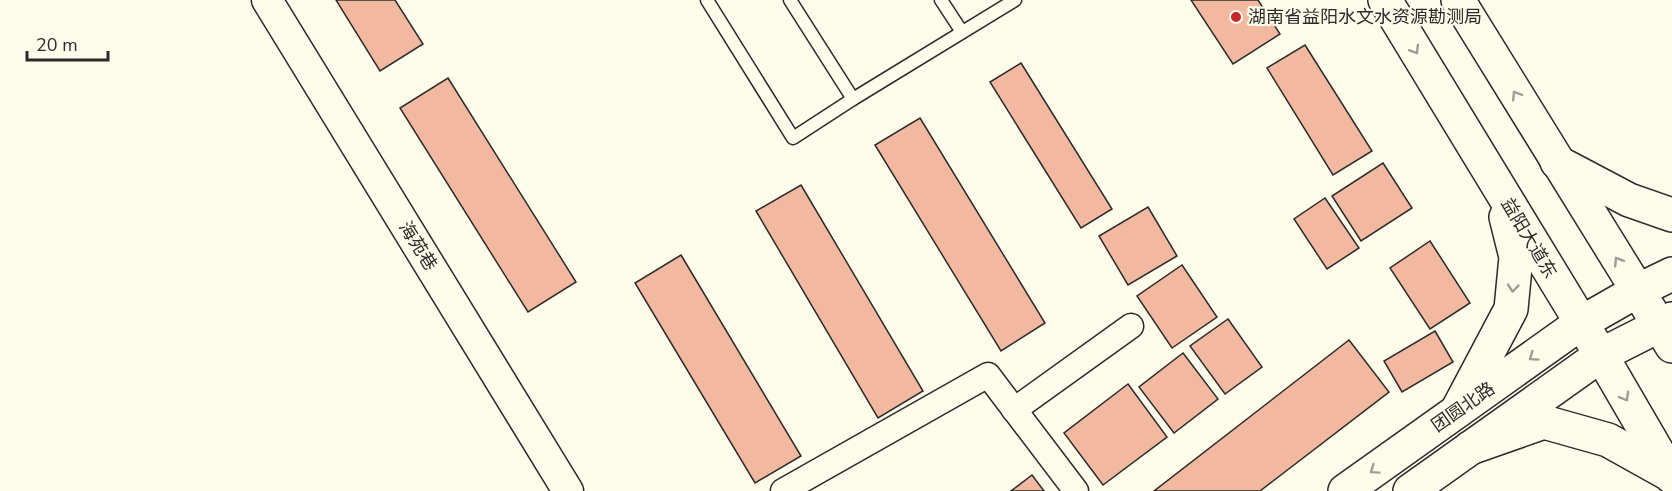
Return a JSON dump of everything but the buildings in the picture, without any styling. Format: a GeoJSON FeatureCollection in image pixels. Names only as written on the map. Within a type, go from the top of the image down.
{"type":"FeatureCollection","features":[{"type":"Feature","properties":{"kind":"main road","name":"益阳大道东"},"geometry":{"type":"LineString","coordinates":[[1385,0],[1601,355],[1671,476]]}},
{"type":"Feature","properties":{"kind":"main road"},"geometry":{"type":"LineString","coordinates":[[1458,0],[1637,291],[1668,330]]}},
{"type":"Feature","properties":{"kind":"main road"},"geometry":{"type":"LineString","coordinates":[[1557,162],[1629,200],[1672,215]]}},
{"type":"Feature","properties":{"kind":"main road"},"geometry":{"type":"LineString","coordinates":[[1457,411],[1511,309],[1516,257],[1500,189]]}},
{"type":"Feature","properties":{"kind":"main road","name":"团圆北路"},"geometry":{"type":"LineString","coordinates":[[1345,491],[1581,323],[1672,274]]}},
{"type":"Feature","properties":{"kind":"main road","name":"团圆北路"},"geometry":{"type":"LineString","coordinates":[[1410,491],[1601,355],[1668,330]]}},
{"type":"Feature","properties":{"kind":"main road"},"geometry":{"type":"LineString","coordinates":[[1470,448],[1544,422],[1608,440],[1671,476]]}},
{"type":"Feature","properties":{"kind":"street","name":"海苑巷"},"geometry":{"type":"LineString","coordinates":[[267,0],[568,491]]}},
{"type":"Feature","properties":{"kind":"street"},"geometry":{"type":"LineString","coordinates":[[1014,410],[1131,326]]}},
{"type":"Feature","properties":{"kind":"street"},"geometry":{"type":"LineString","coordinates":[[783,491],[988,375],[1076,491]]}},
{"type":"Feature","properties":{"kind":"lane"},"geometry":{"type":"LineString","coordinates":[[707,0],[793,138],[1015,0]]}},
{"type":"Feature","properties":{"kind":"lane"},"geometry":{"type":"LineString","coordinates":[[790,0],[853,99]]}},
{"type":"Feature","properties":{"kind":"lane"},"geometry":{"type":"LineString","coordinates":[[941,0],[962,32]]}},
{"type":"Feature","properties":{"kind":"place","name":"湖南省益阳水文水资源勘测局"},"geometry":{"type":"Point","coordinates":[1236,17]}}]}
